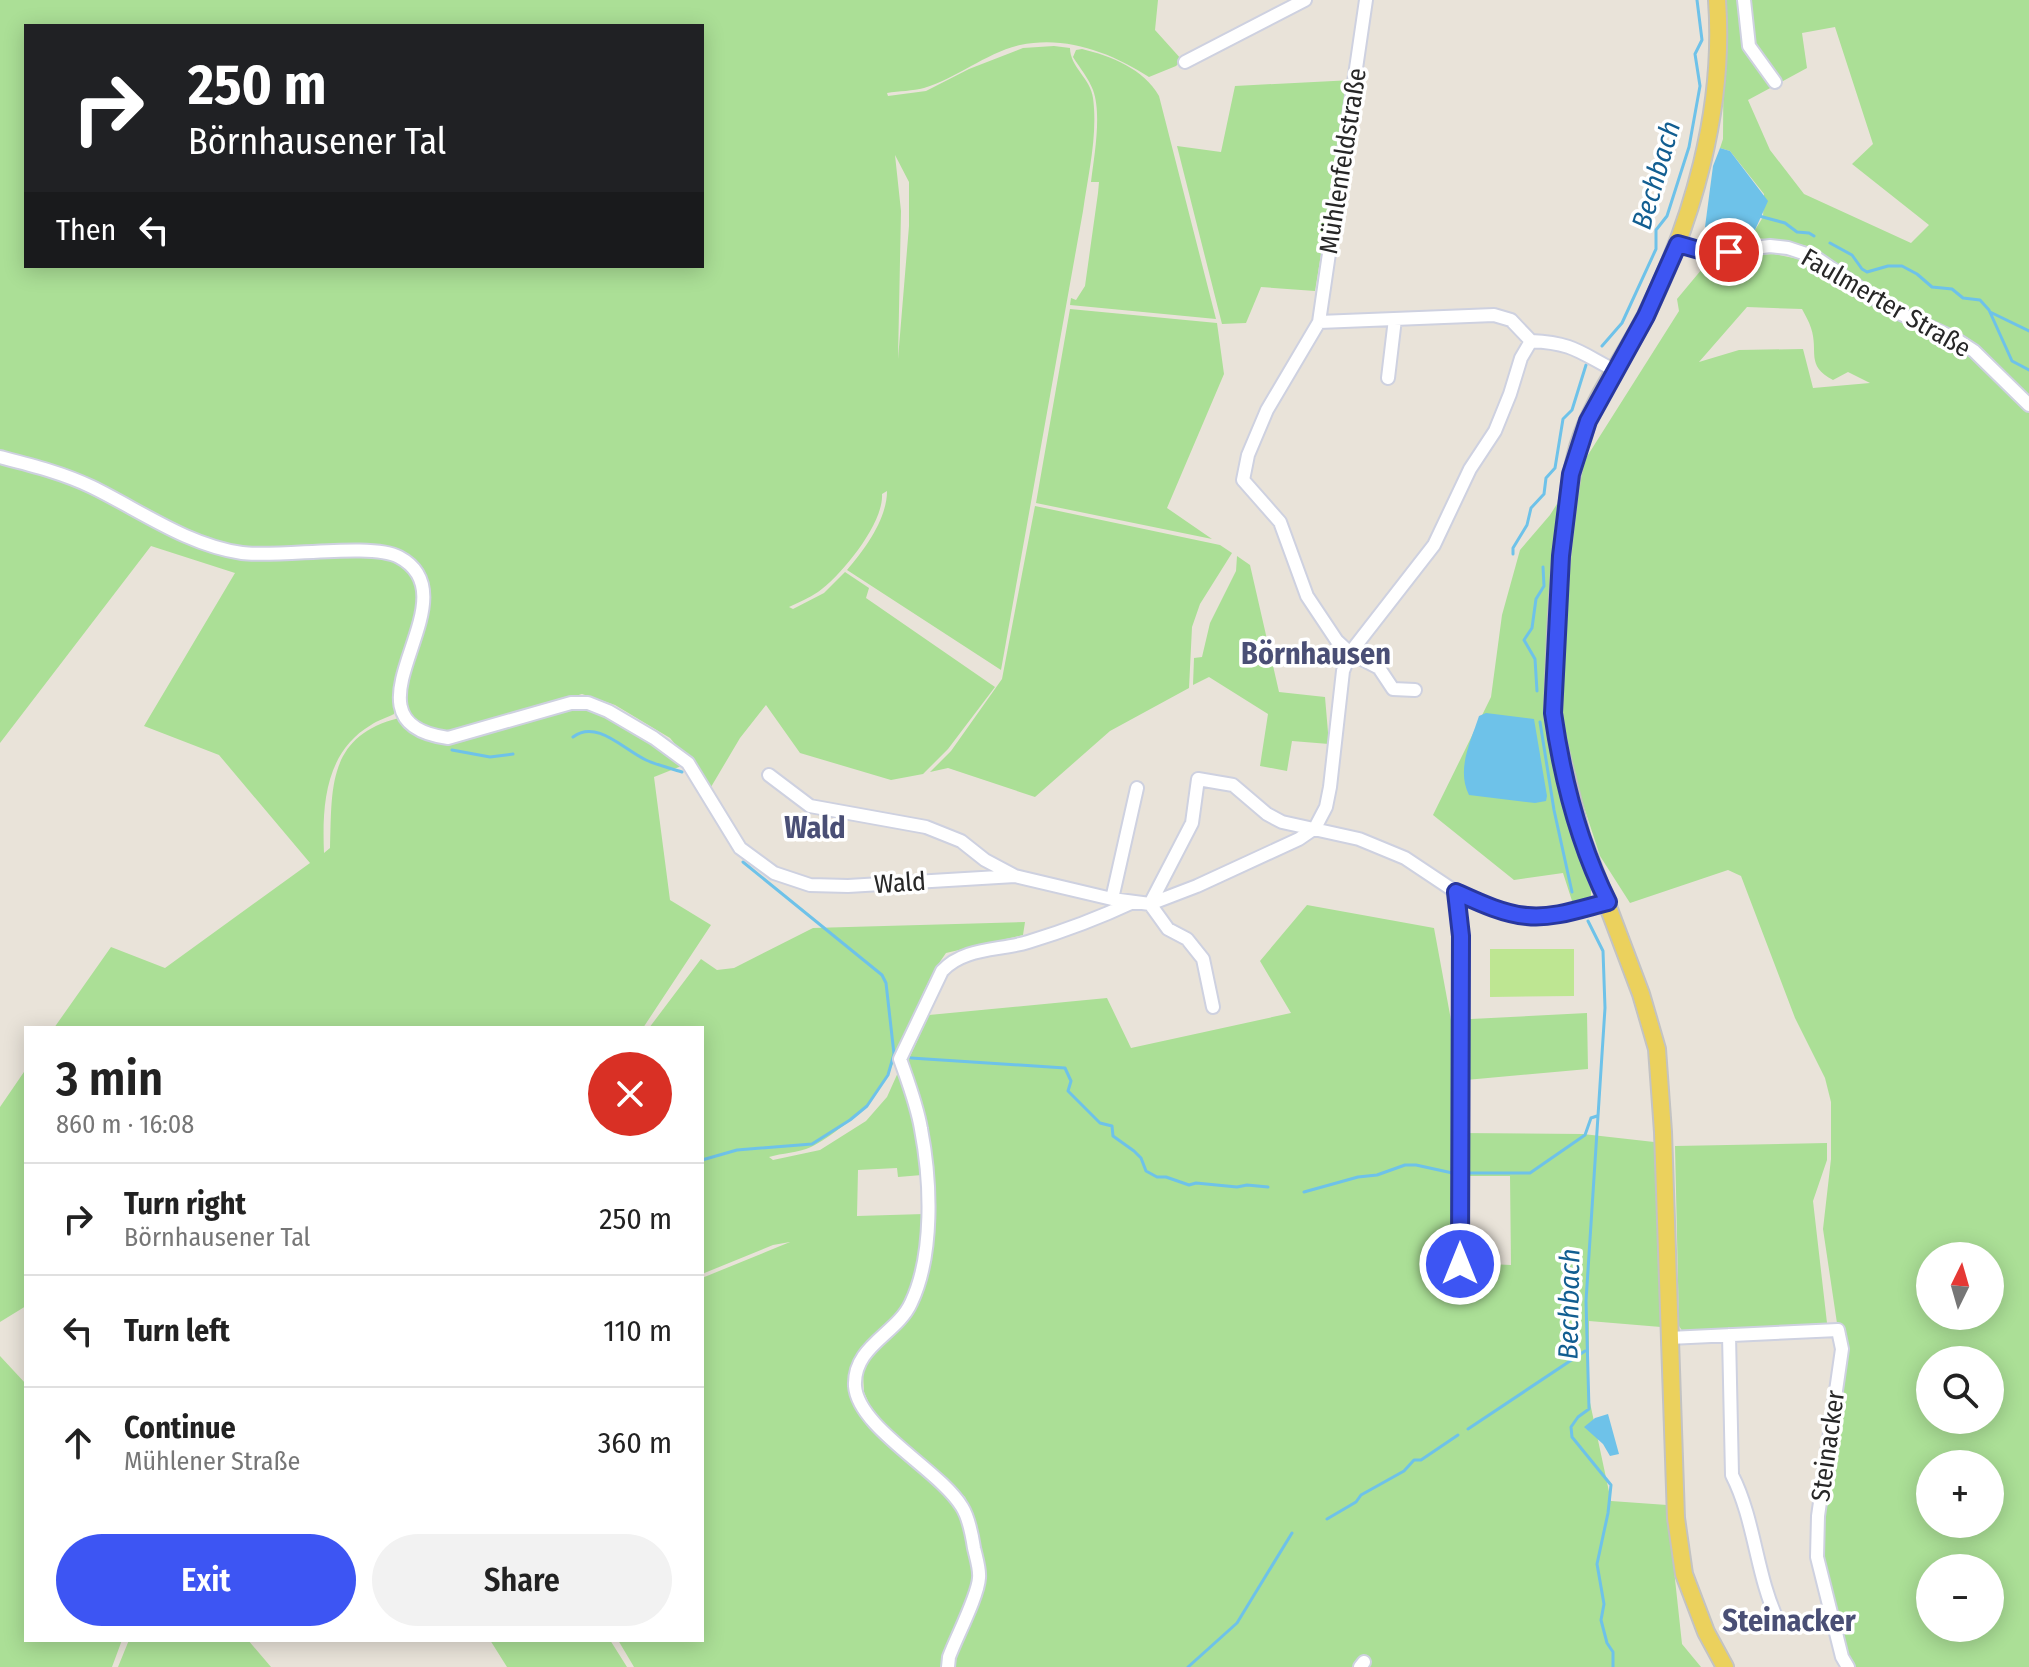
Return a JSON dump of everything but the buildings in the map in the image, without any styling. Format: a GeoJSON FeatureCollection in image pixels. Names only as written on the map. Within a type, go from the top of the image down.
{"type":"FeatureCollection","features":[{"type":"Feature","properties":{"kind":"main road"},"geometry":{"type":"LineString","coordinates":[[1717,0],[1715,80],[1707,137],[1693,198],[1678,244],[1646,316],[1612,374],[1579,444],[1571,474],[1561,556],[1553,713],[1578,825],[1608,902],[1657,1049],[1663,1132],[1676,1518],[1684,1574],[1706,1632],[1725,1667]]}},
{"type":"Feature","properties":{"kind":"street"},"geometry":{"type":"LineString","coordinates":[[1185,62],[1305,0]]}},
{"type":"Feature","properties":{"kind":"street","name":"Mühlenfeldstraße"},"geometry":{"type":"LineString","coordinates":[[1319,322],[1366,0]]}},
{"type":"Feature","properties":{"kind":"street"},"geometry":{"type":"LineString","coordinates":[[1744,0],[1749,46],[1775,82]]}},
{"type":"Feature","properties":{"kind":"street","name":"Faulmerter Straße"},"geometry":{"type":"LineString","coordinates":[[1678,244],[1717,253],[1770,246],[1815,257],[1890,309],[1954,338],[1974,351],[2029,405]]}},
{"type":"Feature","properties":{"kind":"street"},"geometry":{"type":"LineString","coordinates":[[1415,690],[1393,689],[1379,668],[1350,653],[1337,641],[1307,596],[1280,522],[1243,480],[1248,455],[1267,410],[1319,322],[1494,315],[1511,320],[1531,341],[1560,342],[1585,353],[1612,374]]}},
{"type":"Feature","properties":{"kind":"street"},"geometry":{"type":"LineString","coordinates":[[1388,378],[1395,319]]}},
{"type":"Feature","properties":{"kind":"street"},"geometry":{"type":"LineString","coordinates":[[1015,876],[1112,899],[1150,904],[1209,881],[1299,839],[1315,828],[1328,797],[1343,671],[1350,653],[1434,545],[1470,469],[1495,431],[1521,358],[1531,341]]}},
{"type":"Feature","properties":{"kind":"street","name":"Wald"},"geometry":{"type":"LineString","coordinates":[[0,457],[40,467],[90,486],[207,546],[244,553],[360,551],[398,556],[422,578],[425,591],[425,606],[403,671],[399,698],[403,713],[414,727],[430,736],[448,738],[571,703],[588,703],[654,738],[688,763],[740,848],[774,873],[810,885],[848,886],[1015,876]]}},
{"type":"Feature","properties":{"kind":"street","name":"Wald"},"geometry":{"type":"LineString","coordinates":[[769,775],[810,806],[926,827],[961,841],[985,860],[1015,876]]}},
{"type":"Feature","properties":{"kind":"street"},"geometry":{"type":"LineString","coordinates":[[1150,904],[1192,823],[1198,779],[1233,785],[1267,814],[1282,822],[1359,839],[1405,858],[1456,892],[1488,906],[1528,917],[1565,913],[1608,902]]}},
{"type":"Feature","properties":{"kind":"street"},"geometry":{"type":"LineString","coordinates":[[1112,899],[1137,788]]}},
{"type":"Feature","properties":{"kind":"street"},"geometry":{"type":"LineString","coordinates":[[1456,892],[1461,936],[1460,1264]]}},
{"type":"Feature","properties":{"kind":"street"},"geometry":{"type":"LineString","coordinates":[[948,1667],[949,1657],[980,1577],[963,1508],[944,1485],[863,1410],[855,1387],[858,1365],[865,1352],[910,1306],[920,1279],[929,1232],[921,1129],[900,1059],[942,971],[950,962],[973,952],[1024,943],[1133,902]]}},
{"type":"Feature","properties":{"kind":"street"},"geometry":{"type":"LineString","coordinates":[[1150,904],[1168,929],[1187,939],[1203,959],[1213,1007]]}},
{"type":"Feature","properties":{"kind":"street","name":"Steinacker"},"geometry":{"type":"LineString","coordinates":[[1669,1338],[1838,1330],[1842,1349],[1823,1474],[1817,1557],[1842,1657],[1848,1667]]}},
{"type":"Feature","properties":{"kind":"street"},"geometry":{"type":"LineString","coordinates":[[1729,1335],[1732,1475],[1740,1491],[1766,1596],[1778,1621]]}},
{"type":"Feature","properties":{"kind":"green space"},"geometry":{"type":"Polygon","coordinates":[[[0,0],[1158,0],[1155,30],[1182,60],[1176,66],[1149,77],[1120,60],[1088,48],[1054,42],[1037,43],[1007,49],[924,88],[887,93],[888,96],[926,91],[969,69],[1023,48],[1054,46],[1070,48],[1073,61],[1089,85],[1094,112],[1092,155],[1083,211],[1001,670],[847,570],[879,523],[887,491],[882,494],[876,519],[860,548],[828,584],[789,607],[793,609],[824,593],[845,572],[869,588],[866,598],[995,687],[948,749],[923,774],[891,780],[800,753],[766,705],[740,738],[711,787],[670,738],[615,705],[582,694],[456,731],[443,732],[414,721],[407,710],[404,692],[409,640],[394,689],[394,714],[356,736],[335,765],[326,799],[324,853],[330,848],[334,785],[346,751],[358,737],[375,726],[399,718],[427,739],[452,743],[531,718],[583,707],[601,710],[684,765],[654,777],[670,900],[711,925],[644,1026],[55,1026],[111,947],[165,968],[310,863],[219,755],[144,726],[235,573],[151,546],[0,743],[0,0]],[[895,155],[901,211],[898,359],[909,226],[909,182],[895,155]]]}},
{"type":"Feature","properties":{"kind":"green space"},"geometry":{"type":"Polygon","coordinates":[[[1724,0],[2029,0],[2029,397],[1989,357],[1904,311],[1807,246],[1756,238],[1755,230],[1763,217],[1764,194],[1730,151],[1720,148],[1723,139],[1724,0]],[[1835,27],[1802,33],[1807,68],[1748,100],[1770,150],[1804,194],[1911,243],[1929,225],[1852,164],[1873,144],[1835,27]]]}},
{"type":"Feature","properties":{"kind":"green space"},"geometry":{"type":"Polygon","coordinates":[[[1082,49],[1136,71],[1159,96],[1216,319],[1070,305],[1071,298],[1076,300],[1085,286],[1099,182],[1091,182],[1096,100],[1073,57],[1076,50],[1082,49]]]}},
{"type":"Feature","properties":{"kind":"green space"},"geometry":{"type":"Polygon","coordinates":[[[1353,80],[1330,223],[1326,223],[1315,291],[1261,287],[1246,323],[1222,324],[1177,146],[1221,152],[1235,86],[1353,80]]]}},
{"type":"Feature","properties":{"kind":"green space"},"geometry":{"type":"Polygon","coordinates":[[[1774,254],[1817,263],[1910,324],[1967,353],[2029,410],[2029,1667],[1848,1667],[1817,1557],[1838,1330],[1823,1229],[1831,1159],[1831,1102],[1825,1078],[1795,1018],[1741,876],[1728,870],[1630,903],[1600,856],[1582,801],[1567,804],[1591,876],[1591,896],[1574,907],[1563,873],[1514,880],[1433,815],[1491,697],[1502,615],[1520,550],[1550,515],[1679,311],[1677,299],[1707,263],[1774,254]],[[1747,307],[1699,362],[1739,350],[1803,349],[1813,388],[1870,383],[1848,372],[1833,380],[1819,369],[1814,357],[1811,328],[1802,309],[1747,307]]]}},
{"type":"Feature","properties":{"kind":"green space"},"geometry":{"type":"Polygon","coordinates":[[[1070,309],[1217,323],[1224,374],[1167,508],[1212,539],[1036,503],[1070,309]]]}},
{"type":"Feature","properties":{"kind":"green space"},"geometry":{"type":"Polygon","coordinates":[[[1035,506],[1220,545],[1232,553],[1200,604],[1192,627],[1189,688],[1110,731],[1035,797],[948,768],[930,772],[951,751],[1002,679],[1035,506]]]}},
{"type":"Feature","properties":{"kind":"green space"},"geometry":{"type":"Polygon","coordinates":[[[1237,556],[1250,565],[1279,692],[1325,697],[1329,744],[1292,741],[1287,771],[1260,766],[1268,714],[1209,677],[1193,685],[1194,658],[1202,657],[1210,623],[1236,571],[1237,556]]]}},
{"type":"Feature","properties":{"kind":"green space"},"geometry":{"type":"Polygon","coordinates":[[[1307,905],[1434,928],[1451,1020],[1587,1013],[1588,1069],[1466,1080],[1457,1133],[1583,1134],[1654,1142],[1661,1327],[1589,1321],[1589,1398],[1611,1501],[1667,1505],[1682,1644],[1701,1667],[952,1667],[984,1570],[973,1516],[965,1497],[896,1436],[871,1408],[864,1392],[863,1374],[867,1358],[915,1308],[925,1286],[928,1269],[931,1160],[926,1122],[907,1063],[929,1015],[1107,998],[1131,1048],[1291,1013],[1260,961],[1307,905]],[[1466,1176],[1466,1263],[1511,1265],[1510,1176],[1466,1176]]]}},
{"type":"Feature","properties":{"kind":"green space"},"geometry":{"type":"Polygon","coordinates":[[[1025,922],[1023,935],[946,953],[926,988],[885,1080],[869,1103],[845,1125],[811,1147],[769,1157],[773,1160],[820,1150],[866,1121],[887,1097],[900,1068],[917,1130],[922,1175],[898,1177],[897,1168],[858,1170],[857,1216],[924,1214],[926,1234],[907,1304],[862,1351],[860,1411],[943,1488],[961,1510],[976,1577],[945,1667],[634,1667],[619,1642],[704,1642],[704,1277],[790,1242],[773,1245],[704,1273],[704,1026],[651,1026],[701,959],[717,970],[734,968],[813,928],[1025,922]]]}},
{"type":"Feature","properties":{"kind":"green space"},"geometry":{"type":"Polygon","coordinates":[[[1490,949],[1574,949],[1574,996],[1490,997],[1490,949]]]}},
{"type":"Feature","properties":{"kind":"green space"},"geometry":{"type":"Polygon","coordinates":[[[24,1072],[24,1307],[0,1322],[0,1107],[24,1072]]]}},
{"type":"Feature","properties":{"kind":"green space"},"geometry":{"type":"Polygon","coordinates":[[[1827,1143],[1827,1160],[1813,1201],[1827,1323],[1683,1332],[1679,1326],[1675,1146],[1827,1143]]]}},
{"type":"Feature","properties":{"kind":"green space"},"geometry":{"type":"Polygon","coordinates":[[[0,1356],[24,1382],[24,1642],[121,1642],[112,1667],[0,1667],[0,1356]]]}},
{"type":"Feature","properties":{"kind":"green space"},"geometry":{"type":"Polygon","coordinates":[[[128,1642],[250,1642],[271,1667],[118,1667],[128,1642]]]}},
{"type":"Feature","properties":{"kind":"green space"},"geometry":{"type":"Polygon","coordinates":[[[491,1642],[611,1642],[627,1667],[507,1667],[491,1642]]]}},
{"type":"Feature","properties":{"kind":"water"},"geometry":{"type":"Polygon","coordinates":[[[1720,148],[1730,151],[1768,201],[1755,230],[1733,240],[1716,240],[1705,227],[1713,166],[1720,148]]]}},
{"type":"Feature","properties":{"kind":"water"},"geometry":{"type":"Polygon","coordinates":[[[1486,713],[1534,719],[1546,801],[1535,803],[1469,795],[1464,775],[1466,755],[1479,716],[1486,713]]]}},
{"type":"Feature","properties":{"kind":"water"},"geometry":{"type":"Polygon","coordinates":[[[1608,1414],[1619,1454],[1610,1456],[1603,1444],[1584,1427],[1595,1418],[1608,1414]]]}},
{"type":"Feature","properties":{"kind":"waterway","name":"Bechbach"},"geometry":{"type":"LineString","coordinates":[[1602,346],[1622,323],[1656,249],[1656,230],[1667,216],[1689,147],[1700,86],[1695,54],[1702,40],[1697,0]]}},
{"type":"Feature","properties":{"kind":"waterway"},"geometry":{"type":"LineString","coordinates":[[1759,216],[1814,236]]}},
{"type":"Feature","properties":{"kind":"waterway"},"geometry":{"type":"LineString","coordinates":[[1830,243],[1852,255],[1867,272],[1902,266],[1932,287],[1952,289],[1963,298],[1980,300],[1989,310],[2012,361],[2029,370]]}},
{"type":"Feature","properties":{"kind":"waterway"},"geometry":{"type":"LineString","coordinates":[[1990,312],[2029,331]]}},
{"type":"Feature","properties":{"kind":"waterway","name":"Bechbach"},"geometry":{"type":"LineString","coordinates":[[1513,554],[1513,548],[1527,525],[1531,508],[1544,494],[1546,478],[1555,468],[1563,419],[1572,410],[1586,365]]}},
{"type":"Feature","properties":{"kind":"waterway","name":"Bechbach"},"geometry":{"type":"LineString","coordinates":[[1537,691],[1535,659],[1524,640],[1532,628],[1536,599],[1544,586],[1543,567]]}},
{"type":"Feature","properties":{"kind":"waterway","name":"Bechbach"},"geometry":{"type":"LineString","coordinates":[[1540,722],[1554,810],[1572,892]]}},
{"type":"Feature","properties":{"kind":"waterway"},"geometry":{"type":"LineString","coordinates":[[573,737],[582,732],[601,734],[646,760],[682,772]]}},
{"type":"Feature","properties":{"kind":"waterway"},"geometry":{"type":"LineString","coordinates":[[452,750],[490,757],[513,754]]}},
{"type":"Feature","properties":{"kind":"waterway"},"geometry":{"type":"LineString","coordinates":[[704,1159],[737,1150],[812,1144],[867,1106],[888,1075],[894,1054],[886,983],[882,975],[743,862]]}},
{"type":"Feature","properties":{"kind":"waterway","name":"Bechbach"},"geometry":{"type":"LineString","coordinates":[[1588,921],[1603,951],[1605,1008],[1586,1301],[1589,1409],[1571,1427],[1572,1437],[1611,1485],[1597,1564],[1604,1604],[1601,1620],[1607,1643],[1613,1652],[1613,1667]]}},
{"type":"Feature","properties":{"kind":"waterway"},"geometry":{"type":"LineString","coordinates":[[911,1058],[1065,1068],[1071,1081],[1068,1091],[1100,1123],[1112,1126],[1113,1136],[1141,1158],[1146,1171],[1189,1185],[1268,1187]]}},
{"type":"Feature","properties":{"kind":"waterway"},"geometry":{"type":"LineString","coordinates":[[1465,1173],[1530,1173],[1585,1135],[1591,1118],[1597,1116]]}},
{"type":"Feature","properties":{"kind":"waterway"},"geometry":{"type":"LineString","coordinates":[[1304,1192],[1377,1175],[1405,1165],[1457,1174]]}},
{"type":"Feature","properties":{"kind":"waterway"},"geometry":{"type":"LineString","coordinates":[[1468,1429],[1585,1351]]}},
{"type":"Feature","properties":{"kind":"waterway"},"geometry":{"type":"LineString","coordinates":[[1327,1519],[1404,1471],[1414,1460],[1421,1460],[1458,1435]]}},
{"type":"Feature","properties":{"kind":"waterway"},"geometry":{"type":"LineString","coordinates":[[1188,1667],[1237,1623],[1292,1533]]}},
{"type":"Feature","properties":{"kind":"district","name":"Börnhausen"},"geometry":{"type":"Point","coordinates":[1316,654]}},
{"type":"Feature","properties":{"kind":"district","name":"Wald"},"geometry":{"type":"Point","coordinates":[815,828]}},
{"type":"Feature","properties":{"kind":"district","name":"Steinacker"},"geometry":{"type":"Point","coordinates":[1789,1621]}},
{"type":"Feature","properties":{"kind":"route"},"geometry":{"type":"LineString","coordinates":[[1460,1264],[1461,936],[1456,892],[1488,906],[1528,917],[1565,913],[1608,902],[1581,835],[1553,713],[1561,556],[1571,474],[1588,421],[1646,316],[1678,244],[1706,252],[1729,252]]}}]}
